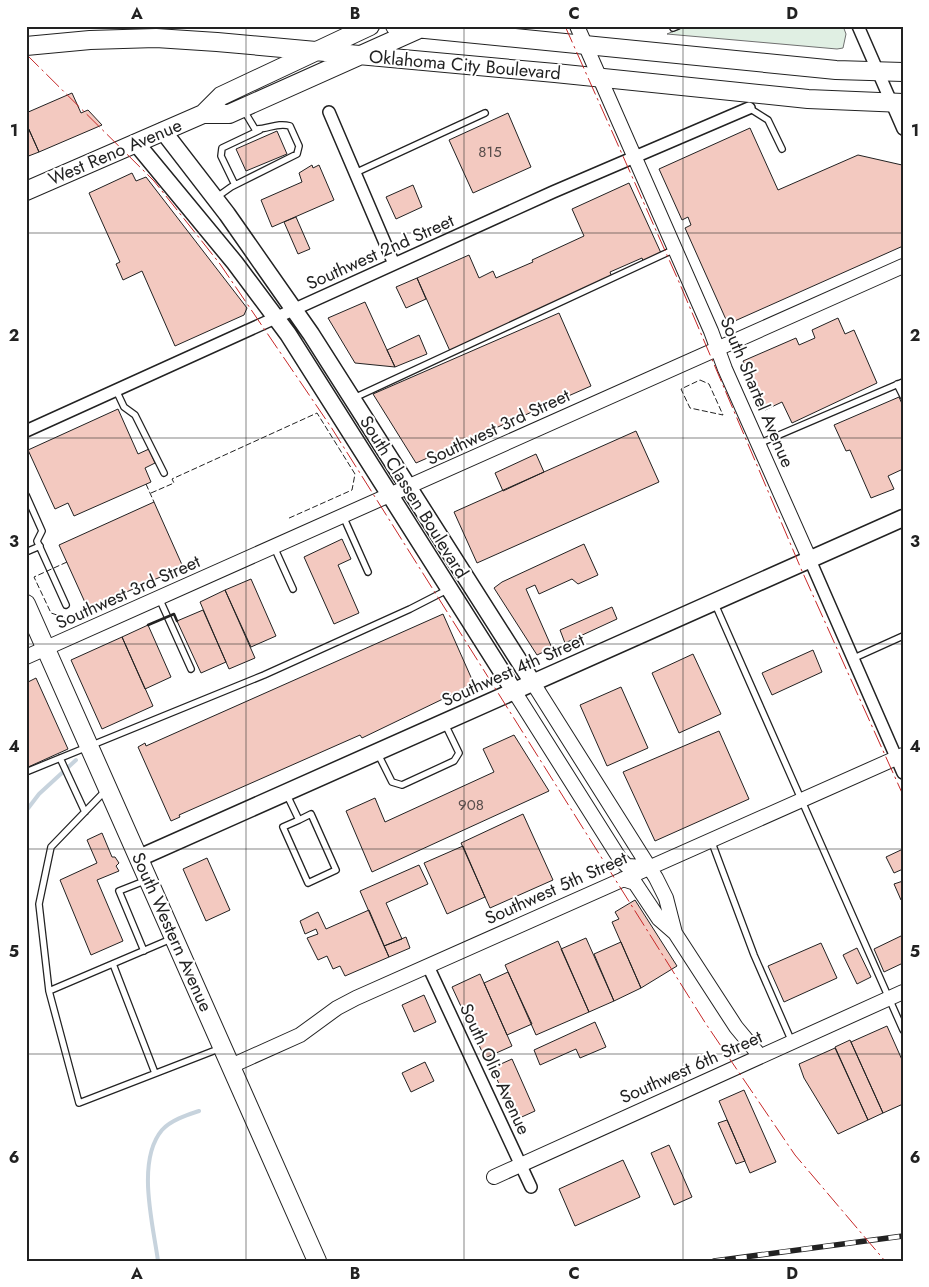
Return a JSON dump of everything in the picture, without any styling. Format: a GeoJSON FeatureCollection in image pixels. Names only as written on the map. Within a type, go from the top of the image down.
{"type":"FeatureCollection","features":[{"type":"Feature","properties":{"kind":"main road","name":"West Reno Avenue"},"geometry":{"type":"LineString","coordinates":[[26,191],[203,114],[221,96],[370,26]]}},
{"type":"Feature","properties":{"kind":"main road","name":"Oklahoma City Boulevard"},"geometry":{"type":"LineString","coordinates":[[395,26],[836,70],[903,72]]}},
{"type":"Feature","properties":{"kind":"main road","name":"West Reno Avenue"},"geometry":{"type":"LineString","coordinates":[[203,114],[229,114],[423,28]]}},
{"type":"Feature","properties":{"kind":"main road","name":"Oklahoma City Boulevard"},"geometry":{"type":"LineString","coordinates":[[26,46],[90,40],[156,38],[362,55],[808,99],[897,103]]}},
{"type":"Feature","properties":{"kind":"main road","name":"South Classen Boulevard"},"geometry":{"type":"LineString","coordinates":[[163,131],[215,198],[294,310],[533,683]]}},
{"type":"Feature","properties":{"kind":"main road","name":"South Classen Boulevard"},"geometry":{"type":"LineString","coordinates":[[136,143],[230,257],[276,318],[514,691]]}},
{"type":"Feature","properties":{"kind":"main road","name":"Southwest 4th Street"},"geometry":{"type":"LineString","coordinates":[[139,858],[903,518]]}},
{"type":"Feature","properties":{"kind":"main road","name":"South Western Avenue"},"geometry":{"type":"LineString","coordinates":[[28,610],[317,1261]]}},
{"type":"Feature","properties":{"kind":"street","name":"South Shartel Avenue"},"geometry":{"type":"LineString","coordinates":[[577,26],[676,249],[758,444],[852,659],[900,756],[903,773]]}},
{"type":"Feature","properties":{"kind":"street"},"geometry":{"type":"LineString","coordinates":[[858,26],[878,71],[897,103],[903,129]]}},
{"type":"Feature","properties":{"kind":"street","name":"Southwest 2nd Street"},"geometry":{"type":"LineString","coordinates":[[26,431],[394,264],[749,108]]}},
{"type":"Feature","properties":{"kind":"street"},"geometry":{"type":"LineString","coordinates":[[329,112],[394,264]]}},
{"type":"Feature","properties":{"kind":"street","name":"Southwest 3rd Street"},"geometry":{"type":"LineString","coordinates":[[26,658],[903,266]]}},
{"type":"Feature","properties":{"kind":"street","name":"South Classen Boulevard"},"geometry":{"type":"LineString","coordinates":[[533,683],[663,891],[675,933]]}},
{"type":"Feature","properties":{"kind":"street","name":"South Classen Boulevard"},"geometry":{"type":"LineString","coordinates":[[514,691],[620,859],[627,866],[649,867]]}},
{"type":"Feature","properties":{"kind":"street","name":"Southwest 5th Street"},"geometry":{"type":"LineString","coordinates":[[231,1066],[300,1035],[337,1008],[623,878],[900,756]]}},
{"type":"Feature","properties":{"kind":"street","name":"South Classen Boulevard"},"geometry":{"type":"LineString","coordinates":[[623,878],[635,883],[659,919],[675,933],[736,1027],[760,1056]]}},
{"type":"Feature","properties":{"kind":"street","name":"South Olie Avenue"},"geometry":{"type":"LineString","coordinates":[[428,966],[531,1187]]}},
{"type":"Feature","properties":{"kind":"street","name":"Southwest 6th Street"},"geometry":{"type":"LineString","coordinates":[[494,1177],[903,992]]}},
{"type":"Feature","properties":{"kind":"lane"},"geometry":{"type":"LineString","coordinates":[[242,108],[255,129],[262,130]]}},
{"type":"Feature","properties":{"kind":"lane"},"geometry":{"type":"LineString","coordinates":[[749,108],[768,120],[782,149]]}},
{"type":"Feature","properties":{"kind":"lane"},"geometry":{"type":"LineString","coordinates":[[355,172],[484,113]]}},
{"type":"Feature","properties":{"kind":"lane"},"geometry":{"type":"LineString","coordinates":[[215,198],[235,185],[297,154],[299,146],[290,126],[283,124],[262,130],[222,148],[221,156],[235,185]]}},
{"type":"Feature","properties":{"kind":"lane"},"geometry":{"type":"LineString","coordinates":[[352,399],[676,249]]}},
{"type":"Feature","properties":{"kind":"lane"},"geometry":{"type":"LineString","coordinates":[[758,444],[900,383],[903,396]]}},
{"type":"Feature","properties":{"kind":"lane"},"geometry":{"type":"LineString","coordinates":[[116,390],[124,407],[135,415],[164,473]]}},
{"type":"Feature","properties":{"kind":"lane"},"geometry":{"type":"LineString","coordinates":[[26,495],[42,531],[37,541],[66,605]]}},
{"type":"Feature","properties":{"kind":"lane"},"geometry":{"type":"LineString","coordinates":[[343,516],[368,572]]}},
{"type":"Feature","properties":{"kind":"lane"},"geometry":{"type":"LineString","coordinates":[[26,552],[40,546]]}},
{"type":"Feature","properties":{"kind":"lane"},"geometry":{"type":"LineString","coordinates":[[274,547],[293,588]]}},
{"type":"Feature","properties":{"kind":"lane"},"geometry":{"type":"LineString","coordinates":[[26,772],[121,735],[264,675],[410,609],[449,589]]}},
{"type":"Feature","properties":{"kind":"lane"},"geometry":{"type":"LineString","coordinates":[[160,598],[191,669]]}},
{"type":"Feature","properties":{"kind":"lane"},"geometry":{"type":"LineString","coordinates":[[714,602],[903,1030]]}},
{"type":"Feature","properties":{"kind":"lane"},"geometry":{"type":"LineString","coordinates":[[852,659],[903,636]]}},
{"type":"Feature","properties":{"kind":"lane"},"geometry":{"type":"LineString","coordinates":[[378,752],[392,782],[402,786],[454,761],[459,753],[444,722]]}},
{"type":"Feature","properties":{"kind":"lane"},"geometry":{"type":"LineString","coordinates":[[60,758],[84,812]]}},
{"type":"Feature","properties":{"kind":"lane"},"geometry":{"type":"LineString","coordinates":[[108,788],[51,847],[39,904],[49,991],[79,1103],[223,1047]]}},
{"type":"Feature","properties":{"kind":"lane"},"geometry":{"type":"LineString","coordinates":[[287,793],[299,820]]}},
{"type":"Feature","properties":{"kind":"lane"},"geometry":{"type":"LineString","coordinates":[[312,814],[336,870],[308,882],[283,827],[299,820],[312,814]]}},
{"type":"Feature","properties":{"kind":"lane"},"geometry":{"type":"LineString","coordinates":[[711,839],[754,955],[792,1042]]}},
{"type":"Feature","properties":{"kind":"lane"},"geometry":{"type":"LineString","coordinates":[[144,951],[119,891],[148,879]]}},
{"type":"Feature","properties":{"kind":"lane"},"geometry":{"type":"LineString","coordinates":[[49,991],[174,938]]}},
{"type":"Feature","properties":{"kind":"lane"},"geometry":{"type":"LineString","coordinates":[[114,964],[155,1073]]}},
{"type":"Feature","properties":{"kind":"green space"},"geometry":{"type":"Polygon","coordinates":[[[686,26],[843,26],[846,34],[843,48],[837,49],[667,34],[686,26]]]}},
{"type":"Feature","properties":{"kind":"building"},"geometry":{"type":"Polygon","coordinates":[[[72,93],[81,113],[88,110],[102,125],[39,152],[26,123],[26,113],[72,93]]]}},
{"type":"Feature","properties":{"kind":"building"},"geometry":{"type":"Polygon","coordinates":[[[508,113],[531,167],[473,193],[449,140],[508,113]]]}},
{"type":"Feature","properties":{"kind":"building"},"geometry":{"type":"Polygon","coordinates":[[[26,123],[39,152],[26,157],[26,123]]]}},
{"type":"Feature","properties":{"kind":"building"},"geometry":{"type":"Polygon","coordinates":[[[750,128],[778,190],[858,155],[902,165],[903,246],[728,324],[685,228],[691,225],[688,217],[682,220],[659,169],[750,128]]]}},
{"type":"Feature","properties":{"kind":"building"},"geometry":{"type":"Polygon","coordinates":[[[277,131],[287,154],[246,171],[236,149],[277,131]]]}},
{"type":"Feature","properties":{"kind":"building"},"geometry":{"type":"Polygon","coordinates":[[[312,165],[313,168],[319,165],[334,200],[272,227],[261,200],[302,182],[299,173],[312,165]]]}},
{"type":"Feature","properties":{"kind":"building"},"geometry":{"type":"Polygon","coordinates":[[[132,173],[136,181],[146,177],[247,308],[244,315],[175,346],[142,271],[123,280],[116,264],[120,262],[89,193],[132,173]]]}},
{"type":"Feature","properties":{"kind":"building"},"geometry":{"type":"Polygon","coordinates":[[[629,183],[661,253],[643,261],[642,258],[610,272],[612,277],[450,351],[417,278],[469,255],[479,278],[493,271],[496,278],[533,262],[532,260],[584,236],[572,209],[629,183]]]}},
{"type":"Feature","properties":{"kind":"building"},"geometry":{"type":"Polygon","coordinates":[[[413,185],[422,207],[396,219],[386,197],[413,185]]]}},
{"type":"Feature","properties":{"kind":"building"},"geometry":{"type":"Polygon","coordinates":[[[296,217],[310,249],[298,254],[284,222],[296,217]]]}},
{"type":"Feature","properties":{"kind":"building"},"geometry":{"type":"Polygon","coordinates":[[[417,278],[426,299],[406,308],[396,287],[417,278]]]}},
{"type":"Feature","properties":{"kind":"building"},"geometry":{"type":"Polygon","coordinates":[[[365,302],[395,367],[355,363],[328,318],[365,302]]]}},
{"type":"Feature","properties":{"kind":"building"},"geometry":{"type":"Polygon","coordinates":[[[559,313],[591,386],[416,463],[373,394],[559,313]]]}},
{"type":"Feature","properties":{"kind":"building"},"geometry":{"type":"Polygon","coordinates":[[[838,318],[845,334],[854,330],[877,383],[792,423],[782,402],[765,410],[743,361],[796,338],[799,345],[815,338],[812,330],[838,318]]]}},
{"type":"Feature","properties":{"kind":"building"},"geometry":{"type":"Polygon","coordinates":[[[419,335],[427,354],[395,367],[387,350],[419,335]]]}},
{"type":"Feature","properties":{"kind":"building"},"geometry":{"type":"Polygon","coordinates":[[[899,397],[903,406],[903,469],[888,476],[894,489],[871,498],[850,450],[846,451],[834,425],[899,397]]]}},
{"type":"Feature","properties":{"kind":"building"},"geometry":{"type":"Polygon","coordinates":[[[118,409],[138,454],[149,449],[155,463],[145,468],[151,482],[74,516],[68,503],[55,509],[28,450],[118,409]]]}},
{"type":"Feature","properties":{"kind":"building"},"geometry":{"type":"Polygon","coordinates":[[[636,431],[659,482],[477,563],[454,512],[636,431]]]}},
{"type":"Feature","properties":{"kind":"building"},"geometry":{"type":"Polygon","coordinates":[[[536,454],[544,472],[503,491],[495,473],[536,454]]]}},
{"type":"Feature","properties":{"kind":"building"},"geometry":{"type":"Polygon","coordinates":[[[154,502],[183,567],[88,609],[59,545],[154,502]]]}},
{"type":"Feature","properties":{"kind":"building"},"geometry":{"type":"Polygon","coordinates":[[[342,539],[351,559],[338,565],[359,613],[334,624],[304,557],[342,539]]]}},
{"type":"Feature","properties":{"kind":"building"},"geometry":{"type":"Polygon","coordinates":[[[584,544],[598,575],[578,584],[572,579],[539,594],[535,585],[526,589],[552,648],[537,655],[494,588],[502,582],[584,544]]]}},
{"type":"Feature","properties":{"kind":"building"},"geometry":{"type":"Polygon","coordinates":[[[251,579],[276,636],[251,647],[225,590],[251,579]]]}},
{"type":"Feature","properties":{"kind":"building"},"geometry":{"type":"Polygon","coordinates":[[[225,590],[255,658],[229,669],[200,602],[225,590]]]}},
{"type":"Feature","properties":{"kind":"building"},"geometry":{"type":"Polygon","coordinates":[[[612,607],[617,619],[565,643],[560,630],[612,607]]]}},
{"type":"Feature","properties":{"kind":"building"},"geometry":{"type":"Polygon","coordinates":[[[203,610],[226,662],[201,673],[177,621],[203,610]]]}},
{"type":"Feature","properties":{"kind":"building"},"geometry":{"type":"Polygon","coordinates":[[[443,614],[474,684],[362,738],[360,735],[179,815],[180,817],[171,821],[138,747],[145,743],[146,746],[443,614]]]}},
{"type":"Feature","properties":{"kind":"building"},"geometry":{"type":"Polygon","coordinates":[[[148,625],[171,677],[145,689],[122,637],[148,625]]]}},
{"type":"Feature","properties":{"kind":"building"},"geometry":{"type":"Polygon","coordinates":[[[122,637],[153,706],[102,729],[71,660],[122,637]]]}},
{"type":"Feature","properties":{"kind":"building"},"geometry":{"type":"Polygon","coordinates":[[[813,650],[822,672],[772,695],[762,673],[813,650]]]}},
{"type":"Feature","properties":{"kind":"building"},"geometry":{"type":"Polygon","coordinates":[[[693,654],[721,714],[679,733],[652,673],[693,654]]]}},
{"type":"Feature","properties":{"kind":"building"},"geometry":{"type":"Polygon","coordinates":[[[36,678],[68,749],[26,768],[26,683],[36,678]]]}},
{"type":"Feature","properties":{"kind":"building"},"geometry":{"type":"Polygon","coordinates":[[[621,687],[648,748],[607,766],[580,705],[621,687]]]}},
{"type":"Feature","properties":{"kind":"building"},"geometry":{"type":"Polygon","coordinates":[[[719,731],[749,799],[655,841],[623,772],[719,731]]]}},
{"type":"Feature","properties":{"kind":"building"},"geometry":{"type":"Polygon","coordinates":[[[514,735],[549,791],[372,872],[346,811],[375,798],[385,822],[494,772],[483,749],[514,735]]]}},
{"type":"Feature","properties":{"kind":"building"},"geometry":{"type":"Polygon","coordinates":[[[523,814],[553,880],[490,908],[461,843],[523,814]]]}},
{"type":"Feature","properties":{"kind":"building"},"geometry":{"type":"Polygon","coordinates":[[[102,833],[112,857],[115,857],[119,863],[116,866],[119,871],[97,880],[123,941],[91,955],[60,880],[97,863],[87,840],[102,833]]]}},
{"type":"Feature","properties":{"kind":"building"},"geometry":{"type":"Polygon","coordinates":[[[463,846],[485,897],[447,914],[424,863],[463,846]]]}},
{"type":"Feature","properties":{"kind":"building"},"geometry":{"type":"Polygon","coordinates":[[[903,849],[903,869],[894,873],[886,857],[903,849]]]}},
{"type":"Feature","properties":{"kind":"building"},"geometry":{"type":"Polygon","coordinates":[[[207,858],[230,910],[206,921],[183,869],[207,858]]]}},
{"type":"Feature","properties":{"kind":"building"},"geometry":{"type":"Polygon","coordinates":[[[419,865],[428,884],[386,903],[402,939],[384,946],[360,891],[419,865]]]}},
{"type":"Feature","properties":{"kind":"building"},"geometry":{"type":"Polygon","coordinates":[[[903,881],[903,899],[901,900],[894,884],[903,881]]]}},
{"type":"Feature","properties":{"kind":"building"},"geometry":{"type":"Polygon","coordinates":[[[635,900],[677,966],[641,988],[612,922],[619,919],[615,912],[635,900]]]}},
{"type":"Feature","properties":{"kind":"building"},"geometry":{"type":"Polygon","coordinates":[[[369,910],[389,957],[345,976],[340,966],[333,969],[327,956],[318,960],[307,938],[318,934],[316,929],[305,934],[300,921],[318,912],[326,929],[369,910]]]}},
{"type":"Feature","properties":{"kind":"building"},"geometry":{"type":"Polygon","coordinates":[[[903,935],[903,963],[884,972],[874,949],[903,935]]]}},
{"type":"Feature","properties":{"kind":"building"},"geometry":{"type":"Polygon","coordinates":[[[406,937],[410,948],[389,957],[384,946],[406,937]]]}},
{"type":"Feature","properties":{"kind":"building"},"geometry":{"type":"Polygon","coordinates":[[[586,938],[614,1001],[589,1012],[561,949],[586,938]]]}},
{"type":"Feature","properties":{"kind":"building"},"geometry":{"type":"Polygon","coordinates":[[[558,941],[589,1012],[536,1035],[505,965],[558,941]]]}},
{"type":"Feature","properties":{"kind":"building"},"geometry":{"type":"Polygon","coordinates":[[[621,942],[641,988],[614,1001],[594,954],[621,942]]]}},
{"type":"Feature","properties":{"kind":"building"},"geometry":{"type":"Polygon","coordinates":[[[821,943],[837,978],[784,1002],[768,966],[821,943]]]}},
{"type":"Feature","properties":{"kind":"building"},"geometry":{"type":"Polygon","coordinates":[[[857,948],[871,977],[857,984],[843,955],[857,948]]]}},
{"type":"Feature","properties":{"kind":"building"},"geometry":{"type":"Polygon","coordinates":[[[508,972],[532,1024],[507,1035],[484,983],[508,972]]]}},
{"type":"Feature","properties":{"kind":"building"},"geometry":{"type":"Polygon","coordinates":[[[480,974],[512,1046],[485,1058],[452,987],[480,974]]]}},
{"type":"Feature","properties":{"kind":"building"},"geometry":{"type":"Polygon","coordinates":[[[424,995],[436,1022],[414,1032],[402,1005],[424,995]]]}},
{"type":"Feature","properties":{"kind":"building"},"geometry":{"type":"Polygon","coordinates":[[[595,1022],[606,1047],[580,1058],[576,1049],[540,1065],[534,1050],[595,1022]]]}},
{"type":"Feature","properties":{"kind":"building"},"geometry":{"type":"Polygon","coordinates":[[[887,1026],[903,1062],[903,1104],[883,1113],[851,1042],[887,1026]]]}},
{"type":"Feature","properties":{"kind":"building"},"geometry":{"type":"Polygon","coordinates":[[[850,1040],[883,1113],[868,1120],[835,1047],[850,1040]]]}},
{"type":"Feature","properties":{"kind":"building"},"geometry":{"type":"Polygon","coordinates":[[[835,1048],[868,1120],[838,1134],[804,1078],[799,1064],[835,1048]]]}},
{"type":"Feature","properties":{"kind":"building"},"geometry":{"type":"Polygon","coordinates":[[[512,1059],[535,1111],[515,1120],[492,1068],[512,1059]]]}},
{"type":"Feature","properties":{"kind":"building"},"geometry":{"type":"Polygon","coordinates":[[[425,1062],[434,1081],[411,1092],[402,1073],[425,1062]]]}},
{"type":"Feature","properties":{"kind":"building"},"geometry":{"type":"Polygon","coordinates":[[[744,1090],[776,1162],[750,1173],[719,1101],[744,1090]]]}},
{"type":"Feature","properties":{"kind":"building"},"geometry":{"type":"Polygon","coordinates":[[[727,1120],[745,1161],[736,1164],[718,1123],[727,1120]]]}},
{"type":"Feature","properties":{"kind":"building"},"geometry":{"type":"Polygon","coordinates":[[[669,1145],[692,1197],[674,1205],[651,1153],[669,1145]]]}},
{"type":"Feature","properties":{"kind":"building"},"geometry":{"type":"Polygon","coordinates":[[[623,1160],[640,1197],[575,1226],[559,1189],[623,1160]]]}},
{"type":"Feature","properties":{"kind":"waterway"},"geometry":{"type":"LineString","coordinates":[[26,811],[39,794],[76,760]]}},
{"type":"Feature","properties":{"kind":"waterway"},"geometry":{"type":"LineString","coordinates":[[158,1261],[148,1193],[150,1158],[154,1143],[166,1126],[184,1116],[199,1111]]}},
{"type":"Feature","properties":{"kind":"railway"},"geometry":{"type":"LineString","coordinates":[[714,1261],[903,1236]]}},
{"type":"Feature","properties":{"kind":"fence"},"geometry":{"type":"LineString","coordinates":[[700,380],[709,384],[723,415],[690,408],[681,389],[700,380]]}},
{"type":"Feature","properties":{"kind":"fence"},"geometry":{"type":"LineString","coordinates":[[151,493],[174,483],[172,479],[317,413],[355,474],[352,490],[287,519]]}},
{"type":"Feature","properties":{"kind":"fence"},"geometry":{"type":"LineString","coordinates":[[146,484],[154,502]]}},
{"type":"Feature","properties":{"kind":"fence"},"geometry":{"type":"LineString","coordinates":[[67,562],[34,577],[51,613],[66,618],[87,608]]}},
{"type":"Feature","properties":{"kind":"wall"},"geometry":{"type":"LineString","coordinates":[[148,625],[174,614],[177,621]]}},
{"type":"Feature","properties":{"kind":"power"},"geometry":{"type":"LineString","coordinates":[[565,26],[679,282],[802,571],[903,795]]}},
{"type":"Feature","properties":{"kind":"power"},"geometry":{"type":"LineString","coordinates":[[26,54],[154,181],[220,264],[331,427],[706,1024],[795,1155],[885,1261]]}}]}
